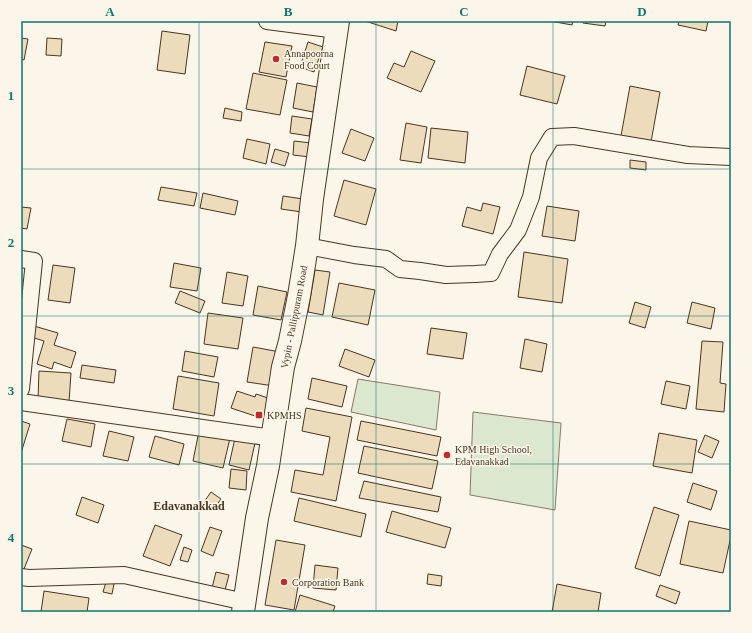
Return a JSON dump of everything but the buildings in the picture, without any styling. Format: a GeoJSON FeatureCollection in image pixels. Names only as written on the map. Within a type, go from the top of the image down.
{"type":"FeatureCollection","features":[{"type":"Feature","properties":{"kind":"main road","name":"Vypin - Pallippuram Road"},"geometry":{"type":"LineString","coordinates":[[244,607],[257,518],[273,438],[283,368],[299,296],[338,26]]}},
{"type":"Feature","properties":{"kind":"street"},"geometry":{"type":"LineString","coordinates":[[267,21],[338,26]]}},
{"type":"Feature","properties":{"kind":"street"},"geometry":{"type":"LineString","coordinates":[[307,246],[354,255],[386,259],[400,269],[446,275],[491,273],[500,254],[518,230],[531,197],[539,158],[552,137],[574,136],[688,155],[731,157]]}},
{"type":"Feature","properties":{"kind":"street"},"geometry":{"type":"LineString","coordinates":[[21,259],[34,261],[21,389]]}},
{"type":"Feature","properties":{"kind":"street"},"geometry":{"type":"LineString","coordinates":[[21,402],[273,438]]}},
{"type":"Feature","properties":{"kind":"street"},"geometry":{"type":"LineString","coordinates":[[21,577],[29,578],[124,574],[244,607]]}},
{"type":"Feature","properties":{"kind":"green space"},"geometry":{"type":"Polygon","coordinates":[[[358,379],[440,392],[436,430],[351,412],[358,379]]]}},
{"type":"Feature","properties":{"kind":"green space"},"geometry":{"type":"Polygon","coordinates":[[[473,412],[561,423],[555,510],[470,495],[473,412]]]}},
{"type":"Feature","properties":{"kind":"place","name":"Annapoorna Food Court"},"geometry":{"type":"Point","coordinates":[276,59]}},
{"type":"Feature","properties":{"kind":"place","name":"KPMHS"},"geometry":{"type":"Point","coordinates":[259,415]}},
{"type":"Feature","properties":{"kind":"place","name":"KPM High School, Edavanakkad"},"geometry":{"type":"Point","coordinates":[447,455]}},
{"type":"Feature","properties":{"kind":"place","name":"Corporation Bank"},"geometry":{"type":"Point","coordinates":[284,582]}},
{"type":"Feature","properties":{"kind":"district","name":"Edavanakkad"},"geometry":{"type":"Point","coordinates":[189,506]}}]}
